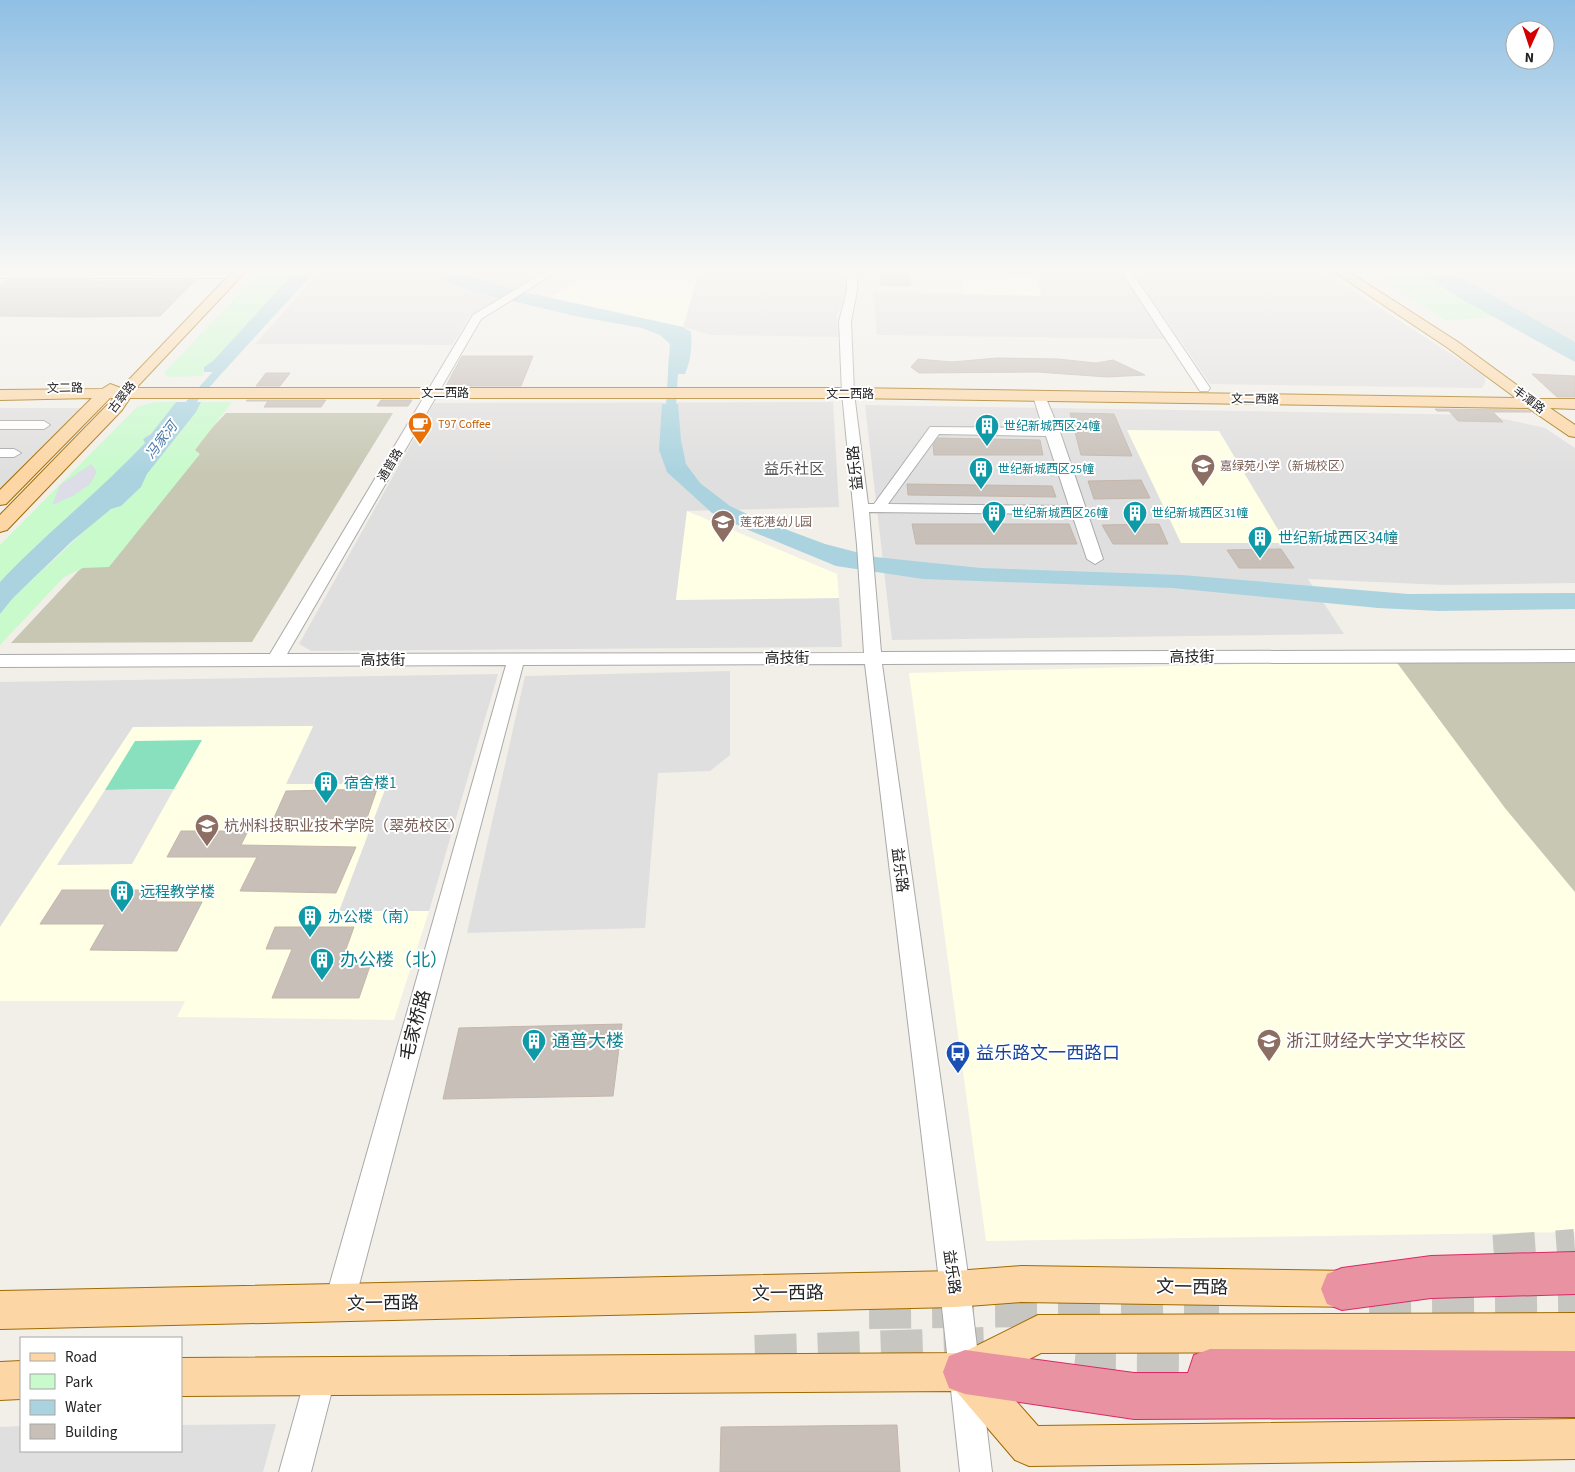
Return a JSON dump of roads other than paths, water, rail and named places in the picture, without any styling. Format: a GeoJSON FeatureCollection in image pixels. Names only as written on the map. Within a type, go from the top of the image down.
{"type":"FeatureCollection","features":[{"type":"Feature","properties":{"kind":"highway"},"geometry":{"type":"LineString","coordinates":[[1342,1289],[1431,1277],[1575,1273]]}},
{"type":"Feature","properties":{"kind":"highway"},"geometry":{"type":"LineString","coordinates":[[1210,1371],[1575,1373]]}},
{"type":"Feature","properties":{"kind":"highway"},"geometry":{"type":"LineString","coordinates":[[965,1372],[1134,1396],[1575,1394]]}},
{"type":"Feature","properties":{"kind":"main road","name":"古翠路"},"geometry":{"type":"LineString","coordinates":[[0,526],[116,407],[118,390],[167,337]]}},
{"type":"Feature","properties":{"kind":"main road","name":"古翠路"},"geometry":{"type":"LineString","coordinates":[[0,500],[173,337]]}},
{"type":"Feature","properties":{"kind":"main road","name":"丰潭路"},"geometry":{"type":"LineString","coordinates":[[1440,337],[1518,393],[1537,399]]}},
{"type":"Feature","properties":{"kind":"main road","name":"丰潭路"},"geometry":{"type":"LineString","coordinates":[[1462,337],[1479,347],[1575,432]]}},
{"type":"Feature","properties":{"kind":"main road","name":"文二路"},"geometry":{"type":"LineString","coordinates":[[0,388],[118,390]]}},
{"type":"Feature","properties":{"kind":"main road","name":"文二西路"},"geometry":{"type":"LineString","coordinates":[[118,390],[1204,388],[1518,393]]}},
{"type":"Feature","properties":{"kind":"main road","name":"文二西路"},"geometry":{"type":"LineString","coordinates":[[848,389],[1039,396],[1537,399],[1575,394]]}},
{"type":"Feature","properties":{"kind":"main road","name":"文二路"},"geometry":{"type":"LineString","coordinates":[[0,395],[118,390]]}},
{"type":"Feature","properties":{"kind":"main road","name":"文二西路"},"geometry":{"type":"LineString","coordinates":[[1537,399],[1554,404],[1575,404]]}},
{"type":"Feature","properties":{"kind":"main road","name":"丰潭路"},"geometry":{"type":"LineString","coordinates":[[1554,404],[1575,417]]}},
{"type":"Feature","properties":{"kind":"main road","name":"文一西路"},"geometry":{"type":"LineString","coordinates":[[0,1310],[955,1289],[1021,1284],[1342,1289],[1575,1284]]}},
{"type":"Feature","properties":{"kind":"main road"},"geometry":{"type":"LineString","coordinates":[[182,1377],[965,1372],[1038,1334],[1575,1332]]}},
{"type":"Feature","properties":{"kind":"main road"},"geometry":{"type":"LineString","coordinates":[[965,1372],[1029,1446],[1575,1439]]}},
{"type":"Feature","properties":{"kind":"main road"},"geometry":{"type":"LineString","coordinates":[[0,1381],[20,1380]]}},
{"type":"Feature","properties":{"kind":"street","name":"通普路"},"geometry":{"type":"LineString","coordinates":[[275,660],[465,337]]}},
{"type":"Feature","properties":{"kind":"street","name":"益乐路"},"geometry":{"type":"LineString","coordinates":[[846,337],[848,389],[865,545],[873,658],[955,1289],[976,1472]]}},
{"type":"Feature","properties":{"kind":"street"},"geometry":{"type":"LineString","coordinates":[[1170,337],[1204,388]]}},
{"type":"Feature","properties":{"kind":"street"},"geometry":{"type":"LineString","coordinates":[[1039,396],[1053,432],[1095,559]]}},
{"type":"Feature","properties":{"kind":"street"},"geometry":{"type":"LineString","coordinates":[[0,425],[44,425]]}},
{"type":"Feature","properties":{"kind":"street"},"geometry":{"type":"LineString","coordinates":[[878,508],[935,430],[1053,432]]}},
{"type":"Feature","properties":{"kind":"street"},"geometry":{"type":"LineString","coordinates":[[860,508],[1078,510]]}},
{"type":"Feature","properties":{"kind":"street","name":"高技街"},"geometry":{"type":"LineString","coordinates":[[0,661],[1575,656]]}},
{"type":"Feature","properties":{"kind":"street","name":"毛家桥路"},"geometry":{"type":"LineString","coordinates":[[339,1304],[516,659]]}},
{"type":"Feature","properties":{"kind":"street"},"geometry":{"type":"LineString","coordinates":[[295,1472],[320,1375]]}},
{"type":"Feature","properties":{"kind":"water"},"geometry":{"type":"Polygon","coordinates":[[[235,337],[255,337],[223,372],[204,372],[204,367],[213,361],[235,337]]]}},
{"type":"Feature","properties":{"kind":"water"},"geometry":{"type":"Polygon","coordinates":[[[662,337],[691,337],[691,354],[685,374],[668,374],[670,344],[662,337]]]}},
{"type":"Feature","properties":{"kind":"water"},"geometry":{"type":"Polygon","coordinates":[[[1529,337],[1566,337],[1575,342],[1575,362],[1529,337]]]}},
{"type":"Feature","properties":{"kind":"water"},"geometry":{"type":"Polygon","coordinates":[[[176,402],[201,402],[196,412],[147,474],[141,487],[121,506],[111,509],[71,542],[13,598],[0,614],[0,582],[145,443],[143,439],[151,434],[176,402]]]}},
{"type":"Feature","properties":{"kind":"water"},"geometry":{"type":"Polygon","coordinates":[[[662,404],[678,404],[681,440],[686,464],[700,483],[730,506],[758,519],[825,544],[875,557],[981,568],[1182,575],[1408,594],[1575,593],[1575,609],[1439,611],[1378,608],[1172,588],[923,579],[836,566],[712,513],[667,472],[659,450],[662,404]]]}},
{"type":"Feature","properties":{"kind":"waterway"},"geometry":{"type":"LineString","coordinates":[[670,424],[674,355]]}},
{"type":"Feature","properties":{"kind":"waterway","name":"冯家河"},"geometry":{"type":"LineString","coordinates":[[177,418],[230,358]]}},
{"type":"Feature","properties":{"kind":"tunnel"},"geometry":{"type":"LineString","coordinates":[[1494,1256],[1575,1250]]}},
{"type":"Feature","properties":{"kind":"tunnel"},"geometry":{"type":"LineString","coordinates":[[1369,1302],[1575,1299]]}},
{"type":"Feature","properties":{"kind":"tunnel"},"geometry":{"type":"LineString","coordinates":[[869,1308],[1219,1304]]}},
{"type":"Feature","properties":{"kind":"tunnel"},"geometry":{"type":"LineString","coordinates":[[755,1356],[984,1348]]}},
{"type":"Feature","properties":{"kind":"tunnel"},"geometry":{"type":"LineString","coordinates":[[1074,1367],[1099,1370],[1210,1371]]}},
{"type":"Feature","properties":{"kind":"place","name":"T97 Coffee"},"geometry":{"type":"Point","coordinates":[420,445]}},
{"type":"Feature","properties":{"kind":"place","name":"世纪新城西区24幢"},"geometry":{"type":"Point","coordinates":[987,447]}},
{"type":"Feature","properties":{"kind":"place","name":"嘉绿苑小学（新城校区）"},"geometry":{"type":"Point","coordinates":[1203,487]}},
{"type":"Feature","properties":{"kind":"place","name":"世纪新城西区25幢"},"geometry":{"type":"Point","coordinates":[981,490]}},
{"type":"Feature","properties":{"kind":"place","name":"世纪新城西区26幢"},"geometry":{"type":"Point","coordinates":[994,534]}},
{"type":"Feature","properties":{"kind":"place","name":"世纪新城西区31幢"},"geometry":{"type":"Point","coordinates":[1135,534]}},
{"type":"Feature","properties":{"kind":"place","name":"莲花港幼儿园"},"geometry":{"type":"Point","coordinates":[723,543]}},
{"type":"Feature","properties":{"kind":"place","name":"世纪新城西区34幢"},"geometry":{"type":"Point","coordinates":[1260,559]}},
{"type":"Feature","properties":{"kind":"place","name":"宿舍楼1"},"geometry":{"type":"Point","coordinates":[326,804]}},
{"type":"Feature","properties":{"kind":"place","name":"杭州科技职业技术学院（翠苑校区）"},"geometry":{"type":"Point","coordinates":[207,847]}},
{"type":"Feature","properties":{"kind":"place","name":"远程教学楼"},"geometry":{"type":"Point","coordinates":[122,913]}},
{"type":"Feature","properties":{"kind":"place","name":"办公楼（南）"},"geometry":{"type":"Point","coordinates":[310,938]}},
{"type":"Feature","properties":{"kind":"place","name":"办公楼（北）"},"geometry":{"type":"Point","coordinates":[322,981]}},
{"type":"Feature","properties":{"kind":"place","name":"通普大楼"},"geometry":{"type":"Point","coordinates":[534,1062]}},
{"type":"Feature","properties":{"kind":"place","name":"浙江财经大学文华校区"},"geometry":{"type":"Point","coordinates":[1269,1062]}},
{"type":"Feature","properties":{"kind":"place","name":"益乐路文一西路口"},"geometry":{"type":"Point","coordinates":[958,1074]}},
{"type":"Feature","properties":{"kind":"district","name":"益乐社区"},"geometry":{"type":"Point","coordinates":[794,469]}}]}
